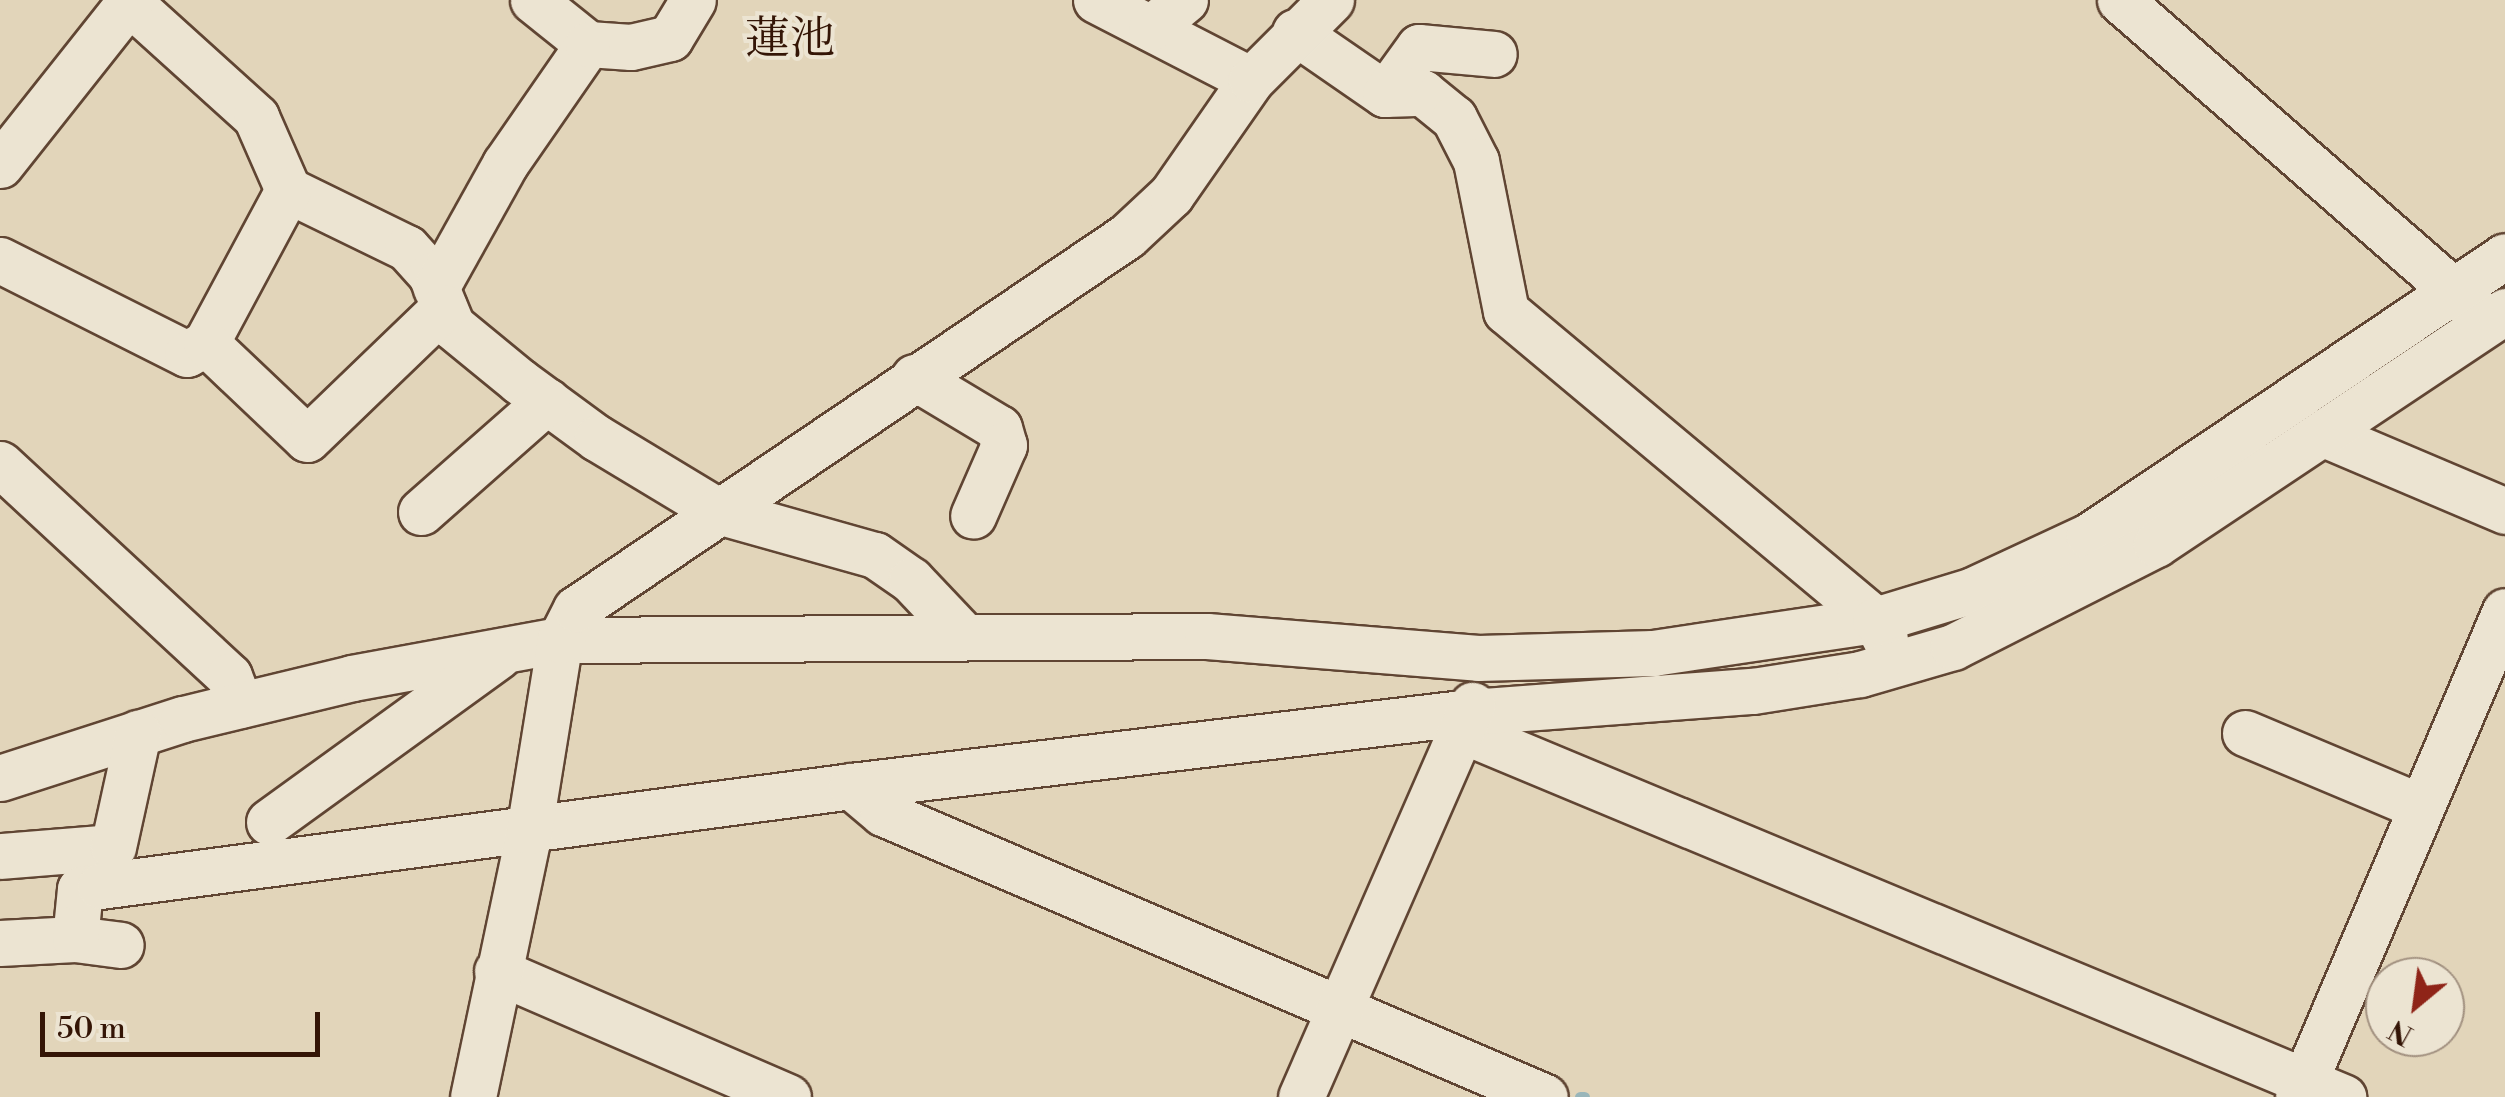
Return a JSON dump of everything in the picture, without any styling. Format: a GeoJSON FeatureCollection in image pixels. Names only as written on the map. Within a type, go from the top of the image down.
{"type":"FeatureCollection","features":[{"type":"Feature","properties":{"kind":"street"},"geometry":{"type":"LineString","coordinates":[[533,0],[588,44],[630,47],[670,38],[693,0]]}},
{"type":"Feature","properties":{"kind":"street"},"geometry":{"type":"LineString","coordinates":[[1096,0],[1168,14],[1251,80]]}},
{"type":"Feature","properties":{"kind":"street"},"geometry":{"type":"LineString","coordinates":[[473,1097],[529,831],[560,640],[576,609],[1127,236],[1171,195],[1251,80],[1330,0]]}},
{"type":"Feature","properties":{"kind":"street"},"geometry":{"type":"LineString","coordinates":[[0,856],[96,867],[529,831],[850,786],[1752,691],[1898,663],[1953,647],[2156,544],[2497,317],[2457,290],[2120,0]]}},
{"type":"Feature","properties":{"kind":"street"},"geometry":{"type":"LineString","coordinates":[[0,165],[130,2],[256,118],[288,190],[407,248],[440,297],[452,326],[547,401],[597,438],[718,511],[875,555],[912,580],[964,636]]}},
{"type":"Feature","properties":{"kind":"street"},"geometry":{"type":"LineString","coordinates":[[1295,32],[1385,94],[1423,93],[1454,118],[1476,162],[1506,311],[1875,620],[1898,663]]}},
{"type":"Feature","properties":{"kind":"street"},"geometry":{"type":"LineString","coordinates":[[206,343],[307,439],[440,297],[505,164],[588,44]]}},
{"type":"Feature","properties":{"kind":"street"},"geometry":{"type":"LineString","coordinates":[[1385,94],[1419,47],[1494,54]]}},
{"type":"Feature","properties":{"kind":"street"},"geometry":{"type":"LineString","coordinates":[[0,260],[187,354],[206,343],[288,190]]}},
{"type":"Feature","properties":{"kind":"street"},"geometry":{"type":"LineString","coordinates":[[0,778],[138,732],[240,705],[352,678],[560,640],[1207,636],[1478,658],[1653,653],[1875,620],[1973,590],[2089,536],[2505,256]]}},
{"type":"Feature","properties":{"kind":"street"},"geometry":{"type":"LineString","coordinates":[[914,378],[999,428],[1004,445],[973,516]]}},
{"type":"Feature","properties":{"kind":"street"},"geometry":{"type":"LineString","coordinates":[[421,512],[547,401]]}},
{"type":"Feature","properties":{"kind":"street"},"geometry":{"type":"LineString","coordinates":[[2324,434],[2505,511]]}},
{"type":"Feature","properties":{"kind":"street"},"geometry":{"type":"LineString","coordinates":[[0,464],[228,676],[240,705]]}},
{"type":"Feature","properties":{"kind":"street"},"geometry":{"type":"LineString","coordinates":[[1465,720],[2315,1092],[2422,807],[2505,611]]}},
{"type":"Feature","properties":{"kind":"street"},"geometry":{"type":"LineString","coordinates":[[269,822],[506,650]]}},
{"type":"Feature","properties":{"kind":"street"},"geometry":{"type":"LineString","coordinates":[[1301,1097],[1465,720],[1478,658]]}},
{"type":"Feature","properties":{"kind":"street"},"geometry":{"type":"LineString","coordinates":[[75,939],[80,889],[113,848],[138,732]]}},
{"type":"Feature","properties":{"kind":"street"},"geometry":{"type":"LineString","coordinates":[[2246,733],[2422,807]]}},
{"type":"Feature","properties":{"kind":"street"},"geometry":{"type":"LineString","coordinates":[[850,786],[883,813],[1545,1097]]}},
{"type":"Feature","properties":{"kind":"street"},"geometry":{"type":"LineString","coordinates":[[0,943],[75,939],[121,945]]}},
{"type":"Feature","properties":{"kind":"street"},"geometry":{"type":"LineString","coordinates":[[497,972],[718,1084],[788,1097]]}},
{"type":"Feature","properties":{"kind":"district","name":"蓮池"},"geometry":{"type":"Point","coordinates":[790,40]}}]}
